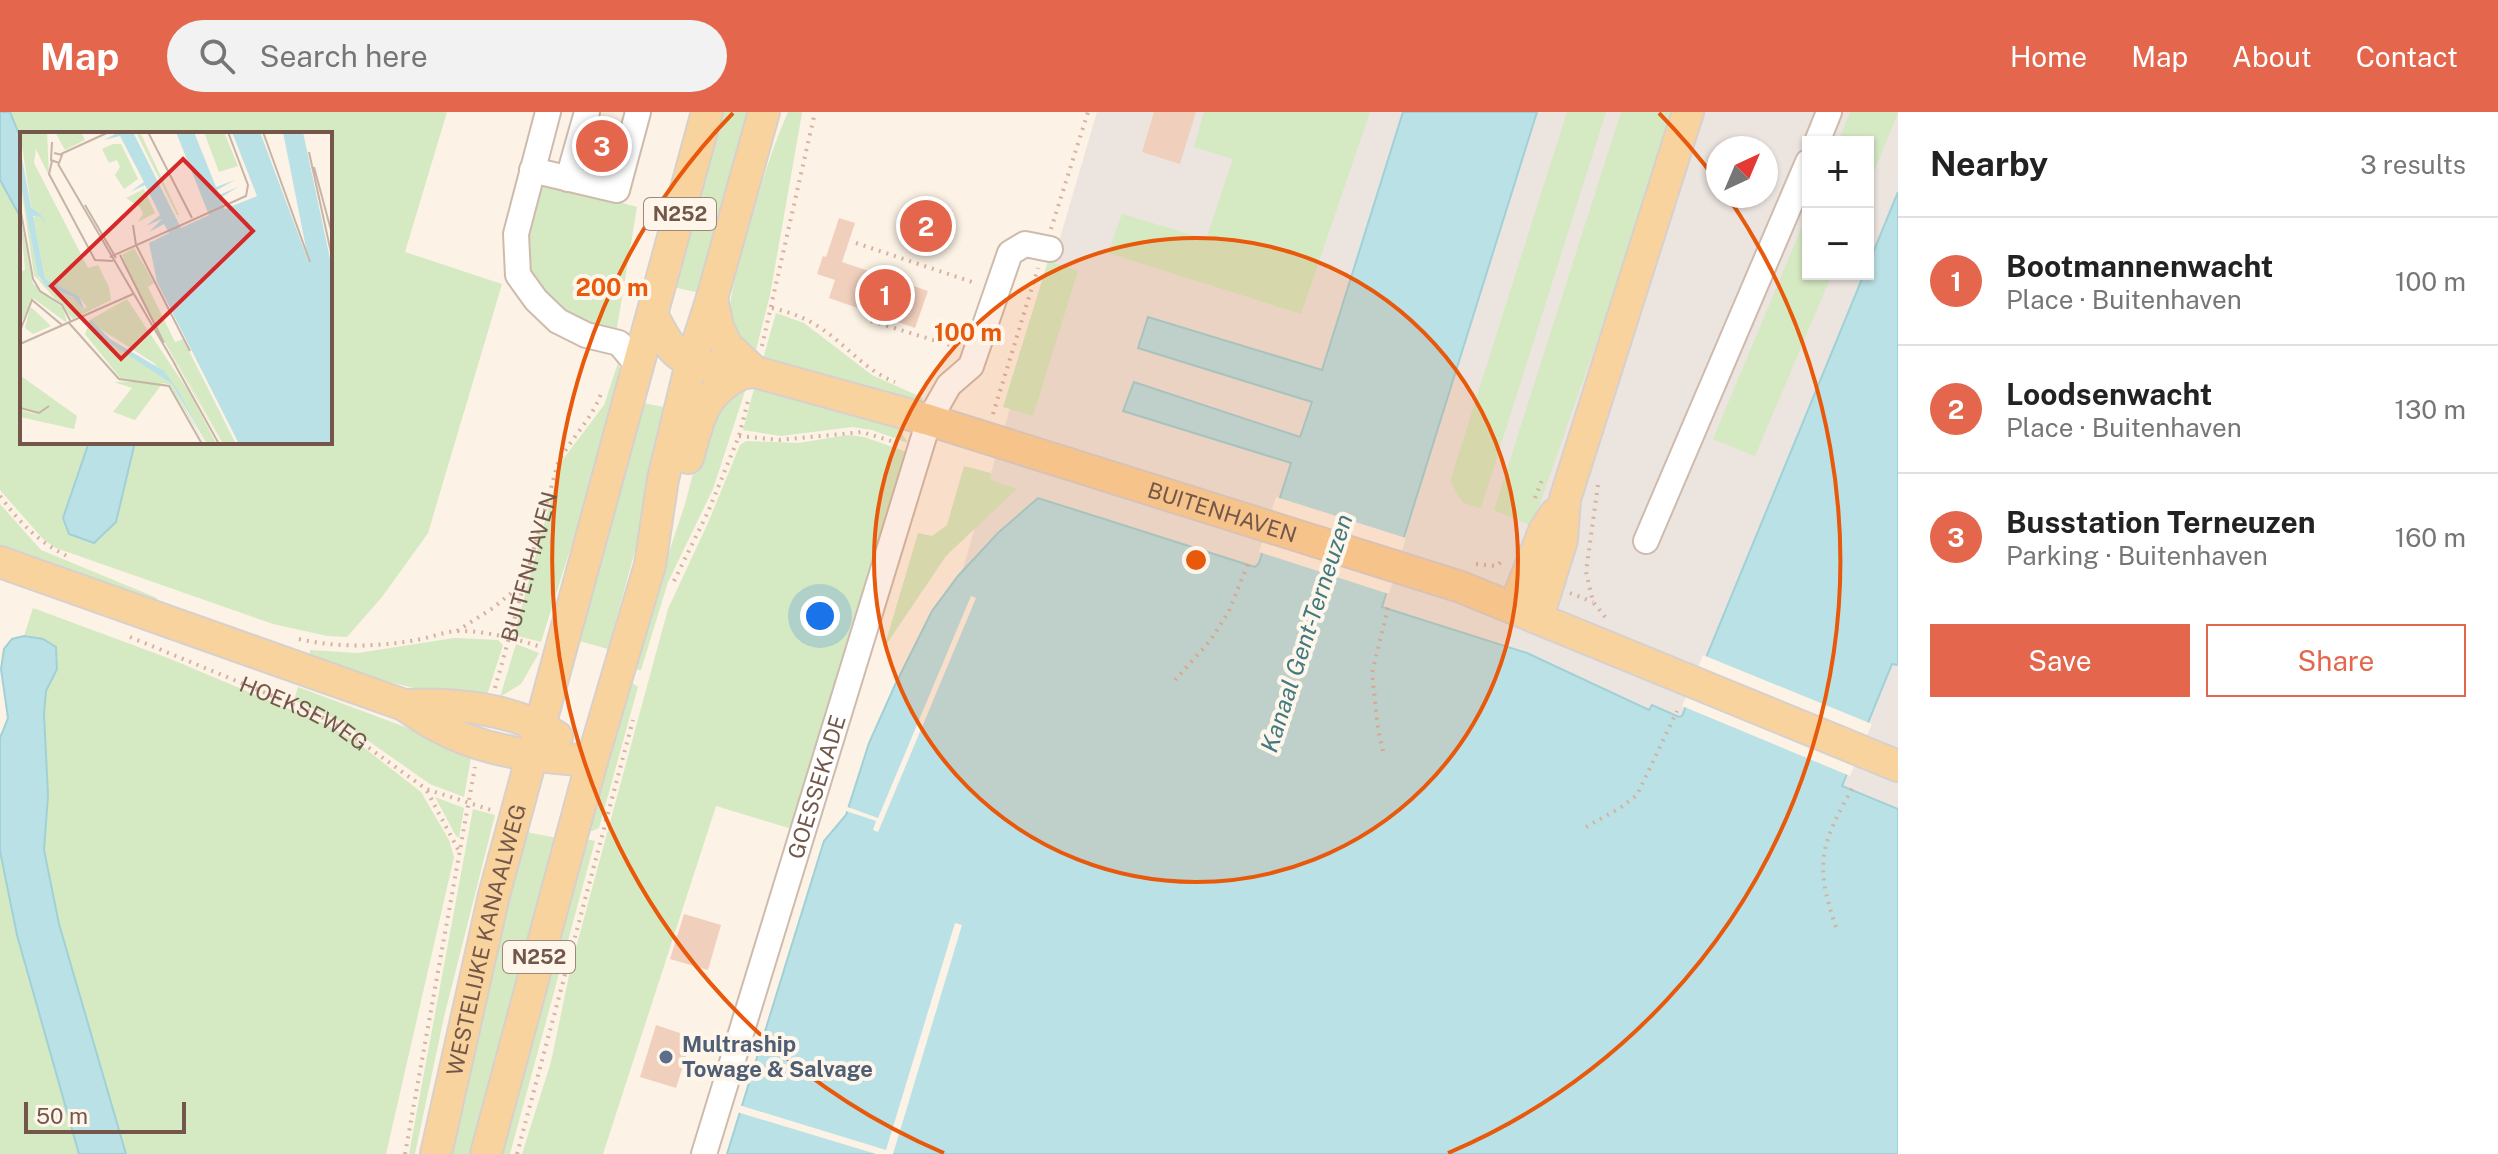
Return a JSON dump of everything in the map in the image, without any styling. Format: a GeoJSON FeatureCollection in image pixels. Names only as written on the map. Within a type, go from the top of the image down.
{"type":"FeatureCollection","features":[{"type":"Feature","properties":{"kind":"main road","name":"N252"},"geometry":{"type":"LineString","coordinates":[[541,725],[707,112]]}},
{"type":"Feature","properties":{"kind":"main road","name":"N252"},"geometry":{"type":"LineString","coordinates":[[486,1154],[592,761],[650,565],[663,479],[691,363],[764,112]]}},
{"type":"Feature","properties":{"kind":"main road"},"geometry":{"type":"LineString","coordinates":[[1526,612],[1544,531],[1565,499],[1688,112]]}},
{"type":"Feature","properties":{"kind":"main road","name":"BUITENHAVEN"},"geometry":{"type":"LineString","coordinates":[[712,298],[718,327],[727,346],[748,373]]}},
{"type":"Feature","properties":{"kind":"main road"},"geometry":{"type":"LineString","coordinates":[[653,316],[668,346],[691,363]]}},
{"type":"Feature","properties":{"kind":"main road","name":"BUITENHAVEN"},"geometry":{"type":"LineString","coordinates":[[691,363],[748,373],[929,420],[1398,566],[1526,612],[1898,766]]}},
{"type":"Feature","properties":{"kind":"main road","name":"N252"},"geometry":{"type":"LineString","coordinates":[[650,565],[665,537],[708,398],[717,388],[748,373]]}},
{"type":"Feature","properties":{"kind":"main road","name":"HOEKSEWEG"},"geometry":{"type":"LineString","coordinates":[[0,562],[404,705],[442,729],[481,743],[530,756],[592,761]]}},
{"type":"Feature","properties":{"kind":"main road","name":"HOEKSEWEG"},"geometry":{"type":"LineString","coordinates":[[404,705],[447,703],[541,725],[592,761]]}},
{"type":"Feature","properties":{"kind":"main road","name":"WESTELIJKE KANAALWEG"},"geometry":{"type":"LineString","coordinates":[[436,1154],[494,895],[541,725]]}},
{"type":"Feature","properties":{"kind":"street"},"geometry":{"type":"LineString","coordinates":[[548,112],[516,234],[518,275],[536,300],[558,321],[586,335],[619,343],[639,367]]}},
{"type":"Feature","properties":{"kind":"street"},"geometry":{"type":"LineString","coordinates":[[568,179],[587,112]]}},
{"type":"Feature","properties":{"kind":"street"},"geometry":{"type":"LineString","coordinates":[[532,170],[617,190],[638,112]]}},
{"type":"Feature","properties":{"kind":"street"},"geometry":{"type":"LineString","coordinates":[[1819,136],[1829,112]]}},
{"type":"Feature","properties":{"kind":"street"},"geometry":{"type":"LineString","coordinates":[[1646,541],[1802,176]]}},
{"type":"Feature","properties":{"kind":"street"},"geometry":{"type":"LineString","coordinates":[[929,420],[949,385],[971,366],[1010,253],[1025,244],[1050,249]]}},
{"type":"Feature","properties":{"kind":"street","name":"GOESSEKADE"},"geometry":{"type":"LineString","coordinates":[[704,1154],[929,420]]}},
{"type":"Feature","properties":{"kind":"path"},"geometry":{"type":"LineString","coordinates":[[671,589],[680,564],[708,512],[739,436],[748,373],[772,308],[815,112]]}},
{"type":"Feature","properties":{"kind":"path"},"geometry":{"type":"LineString","coordinates":[[856,243],[996,290]]}},
{"type":"Feature","properties":{"kind":"path"},"geometry":{"type":"LineString","coordinates":[[772,308],[790,312],[822,328],[871,370]]}},
{"type":"Feature","properties":{"kind":"path"},"geometry":{"type":"LineString","coordinates":[[871,321],[975,353]]}},
{"type":"Feature","properties":{"kind":"path","name":"BUITENHAVEN"},"geometry":{"type":"LineString","coordinates":[[489,711],[558,463],[568,444],[597,406],[606,381]]}},
{"type":"Feature","properties":{"kind":"path"},"geometry":{"type":"LineString","coordinates":[[739,436],[779,440],[862,432],[920,450]]}},
{"type":"Feature","properties":{"kind":"path"},"geometry":{"type":"LineString","coordinates":[[1533,503],[1544,475]]}},
{"type":"Feature","properties":{"kind":"path"},"geometry":{"type":"LineString","coordinates":[[0,496],[45,546],[78,562]]}},
{"type":"Feature","properties":{"kind":"path"},"geometry":{"type":"LineString","coordinates":[[1469,564],[1497,566],[1509,555]]}},
{"type":"Feature","properties":{"kind":"path"},"geometry":{"type":"LineString","coordinates":[[1175,680],[1210,641],[1229,611],[1249,561]]}},
{"type":"Feature","properties":{"kind":"path"},"geometry":{"type":"LineString","coordinates":[[457,631],[493,608],[523,583]]}},
{"type":"Feature","properties":{"kind":"path"},"geometry":{"type":"LineString","coordinates":[[1383,751],[1372,673],[1389,604]]}},
{"type":"Feature","properties":{"kind":"path"},"geometry":{"type":"LineString","coordinates":[[285,635],[328,646],[347,647],[415,640],[457,631],[509,637],[559,653]]}},
{"type":"Feature","properties":{"kind":"path","name":"HOEKSEWEG"},"geometry":{"type":"LineString","coordinates":[[116,632],[314,713],[340,727],[426,789],[514,817]]}},
{"type":"Feature","properties":{"kind":"path"},"geometry":{"type":"LineString","coordinates":[[517,1154],[636,708]]}},
{"type":"Feature","properties":{"kind":"path"},"geometry":{"type":"LineString","coordinates":[[1586,827],[1637,795],[1677,711]]}},
{"type":"Feature","properties":{"kind":"path"},"geometry":{"type":"LineString","coordinates":[[468,802],[481,743]]}},
{"type":"Feature","properties":{"kind":"path"},"geometry":{"type":"LineString","coordinates":[[1836,927],[1826,900],[1821,872],[1828,832],[1854,785]]}},
{"type":"Feature","properties":{"kind":"path","name":"WESTELIJKE KANAALWEG"},"geometry":{"type":"LineString","coordinates":[[426,789],[460,853]]}},
{"type":"Feature","properties":{"kind":"path","name":"WESTELIJKE KANAALWEG"},"geometry":{"type":"LineString","coordinates":[[405,1154],[468,802]]}},
{"type":"Feature","properties":{"kind":"path"},"geometry":{"type":"LineString","coordinates":[[572,833],[602,839]]}},
{"type":"Feature","properties":{"kind":"shaded area"},"geometry":{"type":"Polygon","coordinates":[[[1097,112],[1898,112],[1898,1154],[791,1154],[1097,112]]]}},
{"type":"Feature","properties":{"kind":"green space"},"geometry":{"type":"Polygon","coordinates":[[[10,112],[447,112],[405,252],[502,284],[428,533],[382,597],[347,637],[327,636],[273,624],[56,548],[43,539],[0,490],[0,180],[20,216],[20,444],[89,444],[69,534],[88,542],[127,474],[134,444],[332,444],[332,132],[20,132],[20,137],[10,112]]]}},
{"type":"Feature","properties":{"kind":"green space"},"geometry":{"type":"Polygon","coordinates":[[[719,112],[755,112],[705,294],[673,287],[719,112]]]}},
{"type":"Feature","properties":{"kind":"green space"},"geometry":{"type":"Polygon","coordinates":[[[788,112],[802,112],[770,295],[755,354],[729,331],[733,287],[760,190],[788,112]]]}},
{"type":"Feature","properties":{"kind":"green space"},"geometry":{"type":"Polygon","coordinates":[[[1204,112],[1370,112],[1301,314],[1108,253],[1122,214],[1206,239],[1233,159],[1194,147],[1204,112]]]}},
{"type":"Feature","properties":{"kind":"green space"},"geometry":{"type":"Polygon","coordinates":[[[1567,112],[1606,112],[1481,508],[1463,503],[1450,481],[1567,112]]]}},
{"type":"Feature","properties":{"kind":"green space"},"geometry":{"type":"Polygon","coordinates":[[[1621,112],[1675,112],[1532,526],[1494,510],[1621,112]]]}},
{"type":"Feature","properties":{"kind":"green space"},"geometry":{"type":"Polygon","coordinates":[[[1850,112],[1898,112],[1874,172],[1874,136],[1840,136],[1850,112]]]}},
{"type":"Feature","properties":{"kind":"green space"},"geometry":{"type":"Polygon","coordinates":[[[541,181],[637,207],[616,334],[573,319],[537,294],[518,255],[541,181]]]}},
{"type":"Feature","properties":{"kind":"green space"},"geometry":{"type":"Polygon","coordinates":[[[1802,226],[1802,280],[1829,280],[1755,456],[1713,439],[1802,226]]]}},
{"type":"Feature","properties":{"kind":"green space"},"geometry":{"type":"Polygon","coordinates":[[[1048,261],[1078,271],[1033,416],[1003,407],[1048,261]]]}},
{"type":"Feature","properties":{"kind":"green space"},"geometry":{"type":"Polygon","coordinates":[[[776,313],[804,323],[872,375],[923,398],[921,403],[763,359],[776,313]]]}},
{"type":"Feature","properties":{"kind":"green space"},"geometry":{"type":"Polygon","coordinates":[[[618,363],[622,376],[613,413],[541,642],[514,635],[561,462],[604,405],[618,363]]]}},
{"type":"Feature","properties":{"kind":"green space"},"geometry":{"type":"Polygon","coordinates":[[[755,385],[889,420],[908,443],[872,430],[852,427],[781,436],[743,430],[755,385]]]}},
{"type":"Feature","properties":{"kind":"green space"},"geometry":{"type":"Polygon","coordinates":[[[746,388],[713,489],[668,582],[641,670],[630,669],[686,501],[705,426],[714,405],[746,388]]]}},
{"type":"Feature","properties":{"kind":"green space"},"geometry":{"type":"Polygon","coordinates":[[[643,403],[674,409],[608,649],[579,641],[643,403]]]}},
{"type":"Feature","properties":{"kind":"green space"},"geometry":{"type":"Polygon","coordinates":[[[848,435],[864,437],[910,453],[792,829],[716,806],[603,1154],[522,1154],[551,1062],[571,966],[668,609],[740,445],[746,441],[798,443],[848,435]]]}},
{"type":"Feature","properties":{"kind":"green space"},"geometry":{"type":"Polygon","coordinates":[[[964,466],[991,473],[990,480],[1017,489],[946,556],[884,648],[918,533],[932,536],[947,525],[964,466]]]}},
{"type":"Feature","properties":{"kind":"green space"},"geometry":{"type":"Polygon","coordinates":[[[0,504],[41,550],[157,598],[156,602],[0,548],[0,504]]]}},
{"type":"Feature","properties":{"kind":"green space"},"geometry":{"type":"Polygon","coordinates":[[[33,608],[168,658],[327,725],[358,743],[421,792],[449,840],[454,857],[386,1154],[126,1154],[59,924],[44,850],[48,795],[44,715],[46,691],[58,658],[43,639],[24,636],[33,608]]]}},
{"type":"Feature","properties":{"kind":"green space"},"geometry":{"type":"Polygon","coordinates":[[[454,638],[498,640],[503,645],[486,698],[423,690],[385,681],[310,655],[310,650],[358,653],[454,638]]]}},
{"type":"Feature","properties":{"kind":"green space"},"geometry":{"type":"Polygon","coordinates":[[[516,644],[539,653],[521,684],[500,697],[516,644]]]}},
{"type":"Feature","properties":{"kind":"green space"},"geometry":{"type":"Polygon","coordinates":[[[627,679],[638,687],[599,828],[584,830],[627,679]]]}},
{"type":"Feature","properties":{"kind":"green space"},"geometry":{"type":"Polygon","coordinates":[[[298,687],[472,752],[464,797],[430,784],[340,721],[294,700],[298,687]]]}},
{"type":"Feature","properties":{"kind":"green space"},"geometry":{"type":"Polygon","coordinates":[[[435,797],[464,808],[459,838],[456,836],[435,797]]]}},
{"type":"Feature","properties":{"kind":"green space"},"geometry":{"type":"Polygon","coordinates":[[[473,809],[495,815],[444,1017],[415,1154],[409,1154],[473,809]]]}},
{"type":"Feature","properties":{"kind":"green space"},"geometry":{"type":"Polygon","coordinates":[[[526,832],[557,838],[472,1154],[448,1154],[466,1065],[526,832]]]}},
{"type":"Feature","properties":{"kind":"green space"},"geometry":{"type":"Polygon","coordinates":[[[582,838],[595,841],[510,1154],[497,1154],[582,838]]]}},
{"type":"Feature","properties":{"kind":"green space"},"geometry":{"type":"Polygon","coordinates":[[[0,851],[17,935],[79,1154],[0,1154],[0,851]]]}},
{"type":"Feature","properties":{"kind":"water"},"geometry":{"type":"Polygon","coordinates":[[[0,112],[10,112],[20,137],[20,216],[0,180],[0,112]]]}},
{"type":"Feature","properties":{"kind":"water","name":"Kanaal Gent-Terneuzen"},"geometry":{"type":"Polygon","coordinates":[[[1403,112],[1537,112],[1382,607],[1527,653],[1649,710],[1652,705],[1679,717],[1862,280],[1874,280],[1874,250],[1898,192],[1898,665],[1892,664],[1842,786],[1898,809],[1898,1154],[727,1154],[824,841],[846,815],[869,743],[895,685],[932,611],[958,576],[998,533],[1038,498],[1255,567],[1259,563],[1291,463],[1123,411],[1134,382],[1300,437],[1312,402],[1138,348],[1148,317],[1322,370],[1403,112]]]}},
{"type":"Feature","properties":{"kind":"water"},"geometry":{"type":"Polygon","coordinates":[[[88,444],[135,444],[116,522],[94,543],[69,534],[63,518],[88,444]]]}},
{"type":"Feature","properties":{"kind":"water"},"geometry":{"type":"Polygon","coordinates":[[[24,636],[43,639],[56,647],[57,669],[46,691],[44,714],[48,795],[44,850],[59,924],[126,1154],[79,1154],[17,935],[0,851],[0,738],[8,718],[1,669],[4,649],[12,639],[24,636]]]}},
{"type":"Feature","properties":{"kind":"pier"},"geometry":{"type":"Polygon","coordinates":[[[1276,497],[1406,538],[1389,594],[1259,552],[1276,497]]]}},
{"type":"Feature","properties":{"kind":"pier"},"geometry":{"type":"Polygon","coordinates":[[[971,596],[976,598],[878,832],[873,830],[876,821],[843,810],[845,806],[878,818],[971,596]]]}},
{"type":"Feature","properties":{"kind":"pier"},"geometry":{"type":"Polygon","coordinates":[[[1703,655],[1872,724],[1850,776],[1682,706],[1703,655]]]}},
{"type":"Feature","properties":{"kind":"pier"},"geometry":{"type":"Polygon","coordinates":[[[955,923],[962,925],[893,1154],[876,1154],[737,1112],[739,1105],[886,1150],[955,923]]]}},
{"type":"Feature","properties":{"kind":"building"},"geometry":{"type":"Polygon","coordinates":[[[1154,112],[1196,112],[1180,164],[1142,152],[1154,112]]]}},
{"type":"Feature","properties":{"kind":"building"},"geometry":{"type":"Polygon","coordinates":[[[913,201],[951,213],[938,250],[901,238],[913,201]]]}},
{"type":"Feature","properties":{"kind":"building"},"geometry":{"type":"Polygon","coordinates":[[[839,218],[855,223],[842,262],[928,291],[915,328],[829,298],[835,280],[817,274],[839,218]]]}},
{"type":"Feature","properties":{"kind":"building"},"geometry":{"type":"Polygon","coordinates":[[[684,914],[721,925],[708,970],[670,959],[684,914]]]}},
{"type":"Feature","properties":{"kind":"building"},"geometry":{"type":"Polygon","coordinates":[[[656,1025],[692,1037],[676,1088],[640,1077],[656,1025]]]}},
{"type":"Feature","properties":{"kind":"place","name":"Busstation Terneuzen"},"geometry":{"type":"Point","coordinates":[602,146]}},
{"type":"Feature","properties":{"kind":"place","name":"Loodsenwacht"},"geometry":{"type":"Point","coordinates":[926,226]}},
{"type":"Feature","properties":{"kind":"place","name":"Bootmannenwacht"},"geometry":{"type":"Point","coordinates":[885,295]}},
{"type":"Feature","properties":{"kind":"place","name":"Multraship Towage & Salvage"},"geometry":{"type":"Point","coordinates":[666,1057]}}]}
